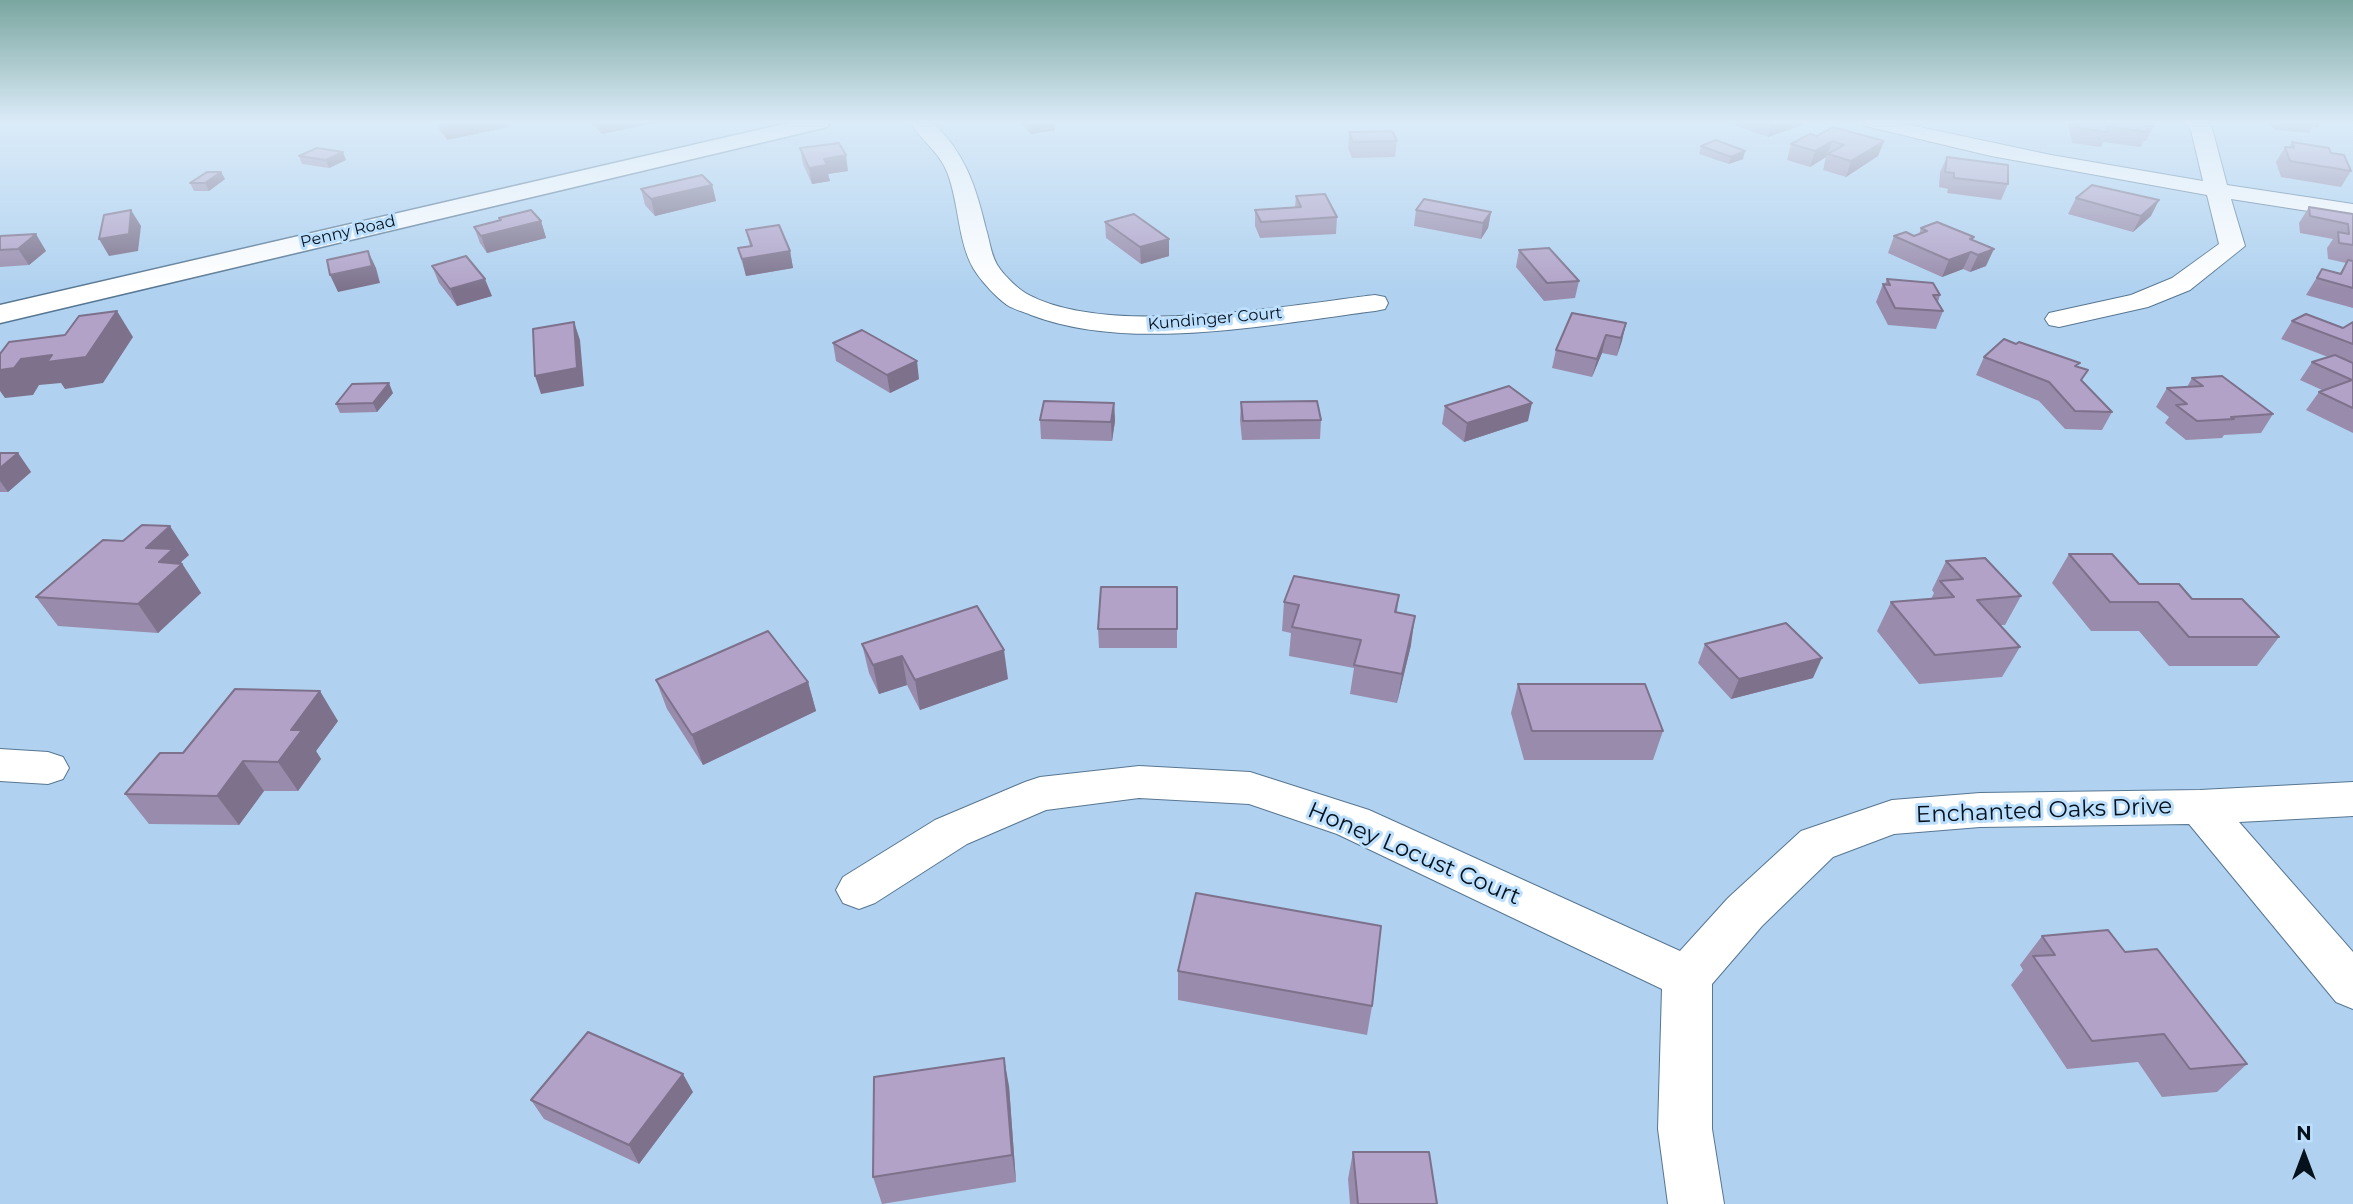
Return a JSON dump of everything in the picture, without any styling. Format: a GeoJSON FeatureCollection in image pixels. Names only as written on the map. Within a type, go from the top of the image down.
{"type":"FeatureCollection","features":[{"type":"Feature","properties":{"kind":"street","name":"Penny Road"},"geometry":{"type":"LineString","coordinates":[[0,314],[579,178]]}},
{"type":"Feature","properties":{"kind":"street","name":"Kundinger Court"},"geometry":{"type":"LineString","coordinates":[[962,178],[981,260],[994,282],[1006,294],[1039,310],[1089,321],[1144,326],[1222,321],[1375,303]]}},
{"type":"Feature","properties":{"kind":"street"},"geometry":{"type":"LineString","coordinates":[[2152,178],[2353,211]]}},
{"type":"Feature","properties":{"kind":"street"},"geometry":{"type":"LineString","coordinates":[[2059,319],[2150,297],[2181,284],[2232,246],[2214,178]]}},
{"type":"Feature","properties":{"kind":"street"},"geometry":{"type":"LineString","coordinates":[[0,765],[48,768]]}},
{"type":"Feature","properties":{"kind":"street","name":"Honey Locust Court"},"geometry":{"type":"LineString","coordinates":[[859,890],[951,832],[1040,794],[1139,782],[1250,788],[1353,822],[1687,977]]}},
{"type":"Feature","properties":{"kind":"street","name":"Enchanted Oaks Drive"},"geometry":{"type":"LineString","coordinates":[[1687,977],[1745,912],[1817,844],[1892,817],[1980,810],[2200,807],[2353,799]]}},
{"type":"Feature","properties":{"kind":"street"},"geometry":{"type":"LineString","coordinates":[[2200,807],[2353,987]]}},
{"type":"Feature","properties":{"kind":"street"},"geometry":{"type":"LineString","coordinates":[[1687,977],[1685,1129],[1696,1204]]}},
{"type":"Feature","properties":{"kind":"building"},"geometry":{"type":"Polygon","coordinates":[[[197,178],[212,178],[205,183],[190,183],[197,178]]]}},
{"type":"Feature","properties":{"kind":"building"},"geometry":{"type":"Polygon","coordinates":[[[688,178],[705,178],[712,185],[651,199],[641,189],[688,178]]]}},
{"type":"Feature","properties":{"kind":"building"},"geometry":{"type":"Polygon","coordinates":[[[1956,178],[2008,178],[2008,184],[1956,178]]]}},
{"type":"Feature","properties":{"kind":"building"},"geometry":{"type":"Polygon","coordinates":[[[2092,185],[2159,200],[2141,216],[2076,198],[2092,185]]]}},
{"type":"Feature","properties":{"kind":"building"},"geometry":{"type":"Polygon","coordinates":[[[1325,194],[1337,217],[1261,222],[1255,210],[1301,207],[1296,196],[1325,194]]]}},
{"type":"Feature","properties":{"kind":"building"},"geometry":{"type":"Polygon","coordinates":[[[1424,199],[1491,212],[1483,223],[1416,210],[1424,199]]]}},
{"type":"Feature","properties":{"kind":"building"},"geometry":{"type":"Polygon","coordinates":[[[2309,207],[2353,214],[2353,245],[2339,243],[2338,232],[2349,234],[2348,224],[2310,216],[2309,207]]]}},
{"type":"Feature","properties":{"kind":"building"},"geometry":{"type":"Polygon","coordinates":[[[131,210],[129,234],[99,239],[104,215],[131,210]]]}},
{"type":"Feature","properties":{"kind":"building"},"geometry":{"type":"Polygon","coordinates":[[[531,210],[541,221],[481,236],[474,227],[501,220],[499,218],[531,210]]]}},
{"type":"Feature","properties":{"kind":"building"},"geometry":{"type":"Polygon","coordinates":[[[1134,214],[1169,239],[1140,247],[1105,222],[1134,214]]]}},
{"type":"Feature","properties":{"kind":"building"},"geometry":{"type":"Polygon","coordinates":[[[1937,222],[1974,237],[1970,239],[1994,249],[1978,255],[1971,252],[1949,260],[1894,236],[1906,232],[1914,236],[1927,231],[1921,228],[1937,222]]]}},
{"type":"Feature","properties":{"kind":"building"},"geometry":{"type":"Polygon","coordinates":[[[779,225],[790,251],[742,259],[738,248],[752,246],[746,230],[779,225]]]}},
{"type":"Feature","properties":{"kind":"building"},"geometry":{"type":"Polygon","coordinates":[[[36,234],[18,249],[0,250],[0,236],[36,234]]]}},
{"type":"Feature","properties":{"kind":"building"},"geometry":{"type":"Polygon","coordinates":[[[1549,248],[1579,281],[1547,283],[1519,250],[1549,248]]]}},
{"type":"Feature","properties":{"kind":"building"},"geometry":{"type":"Polygon","coordinates":[[[368,251],[372,266],[330,275],[327,260],[368,251]]]}},
{"type":"Feature","properties":{"kind":"building"},"geometry":{"type":"Polygon","coordinates":[[[466,256],[485,279],[450,289],[432,266],[466,256]]]}},
{"type":"Feature","properties":{"kind":"building"},"geometry":{"type":"Polygon","coordinates":[[[2348,260],[2353,261],[2353,288],[2317,278],[2322,269],[2341,274],[2348,260]]]}},
{"type":"Feature","properties":{"kind":"building"},"geometry":{"type":"Polygon","coordinates":[[[1887,279],[1933,283],[1940,295],[1933,295],[1943,311],[1895,308],[1883,284],[1890,285],[1887,279]]]}},
{"type":"Feature","properties":{"kind":"building"},"geometry":{"type":"Polygon","coordinates":[[[117,311],[86,357],[47,362],[52,355],[21,359],[14,368],[0,370],[0,354],[9,342],[65,335],[79,316],[117,311]]]}},
{"type":"Feature","properties":{"kind":"building"},"geometry":{"type":"Polygon","coordinates":[[[1572,313],[1626,323],[1621,338],[1606,335],[1597,359],[1556,350],[1572,313]]]}},
{"type":"Feature","properties":{"kind":"building"},"geometry":{"type":"Polygon","coordinates":[[[2306,314],[2343,328],[2353,322],[2353,344],[2292,321],[2306,314]]]}},
{"type":"Feature","properties":{"kind":"building"},"geometry":{"type":"Polygon","coordinates":[[[574,322],[577,368],[535,376],[533,329],[574,322]]]}},
{"type":"Feature","properties":{"kind":"building"},"geometry":{"type":"Polygon","coordinates":[[[862,330],[917,361],[887,375],[833,343],[862,330]]]}},
{"type":"Feature","properties":{"kind":"building"},"geometry":{"type":"Polygon","coordinates":[[[2004,339],[2080,363],[2075,366],[2088,370],[2081,380],[2112,412],[2075,411],[2049,382],[1984,357],[2004,339]]]}},
{"type":"Feature","properties":{"kind":"building"},"geometry":{"type":"Polygon","coordinates":[[[2335,355],[2353,363],[2353,408],[2319,392],[2352,380],[2312,362],[2335,355]]]}},
{"type":"Feature","properties":{"kind":"building"},"geometry":{"type":"Polygon","coordinates":[[[2222,376],[2273,414],[2197,421],[2176,405],[2187,404],[2167,388],[2203,386],[2192,378],[2222,376]]]}},
{"type":"Feature","properties":{"kind":"building"},"geometry":{"type":"Polygon","coordinates":[[[389,383],[373,403],[336,404],[352,384],[389,383]]]}},
{"type":"Feature","properties":{"kind":"building"},"geometry":{"type":"Polygon","coordinates":[[[1509,386],[1532,403],[1467,423],[1445,406],[1509,386]]]}},
{"type":"Feature","properties":{"kind":"building"},"geometry":{"type":"Polygon","coordinates":[[[1044,401],[1114,403],[1111,422],[1040,420],[1044,401]]]}},
{"type":"Feature","properties":{"kind":"building"},"geometry":{"type":"Polygon","coordinates":[[[1317,401],[1321,420],[1243,421],[1241,402],[1317,401]]]}},
{"type":"Feature","properties":{"kind":"building"},"geometry":{"type":"Polygon","coordinates":[[[0,453],[18,453],[0,468],[0,453]]]}},
{"type":"Feature","properties":{"kind":"building"},"geometry":{"type":"Polygon","coordinates":[[[142,525],[170,526],[146,548],[173,549],[159,562],[182,564],[138,604],[36,597],[103,540],[123,541],[142,525]]]}},
{"type":"Feature","properties":{"kind":"building"},"geometry":{"type":"Polygon","coordinates":[[[2069,554],[2112,554],[2139,584],[2179,584],[2192,599],[2242,599],[2279,637],[2189,637],[2158,602],[2110,602],[2069,554]]]}},
{"type":"Feature","properties":{"kind":"building"},"geometry":{"type":"Polygon","coordinates":[[[1985,558],[2021,596],[1977,600],[2020,647],[1935,655],[1891,602],[1954,597],[1940,581],[1963,579],[1946,561],[1985,558]]]}},
{"type":"Feature","properties":{"kind":"building"},"geometry":{"type":"Polygon","coordinates":[[[1294,576],[1399,595],[1395,612],[1415,616],[1402,674],[1354,665],[1361,640],[1292,627],[1299,605],[1284,602],[1294,576]]]}},
{"type":"Feature","properties":{"kind":"building"},"geometry":{"type":"Polygon","coordinates":[[[1101,587],[1177,587],[1177,629],[1098,629],[1101,587]]]}},
{"type":"Feature","properties":{"kind":"building"},"geometry":{"type":"Polygon","coordinates":[[[977,606],[1004,650],[915,680],[902,656],[873,665],[862,644],[977,606]]]}},
{"type":"Feature","properties":{"kind":"building"},"geometry":{"type":"Polygon","coordinates":[[[1786,623],[1822,658],[1739,679],[1705,644],[1786,623]]]}},
{"type":"Feature","properties":{"kind":"building"},"geometry":{"type":"Polygon","coordinates":[[[768,631],[808,682],[692,735],[656,680],[768,631]]]}},
{"type":"Feature","properties":{"kind":"building"},"geometry":{"type":"Polygon","coordinates":[[[1518,684],[1645,684],[1663,731],[1532,731],[1518,684]]]}},
{"type":"Feature","properties":{"kind":"building"},"geometry":{"type":"Polygon","coordinates":[[[235,689],[320,691],[291,730],[302,730],[278,762],[243,761],[217,796],[125,794],[160,753],[183,753],[235,689]]]}},
{"type":"Feature","properties":{"kind":"building"},"geometry":{"type":"Polygon","coordinates":[[[1196,893],[1381,926],[1372,1006],[1178,971],[1196,893]]]}},
{"type":"Feature","properties":{"kind":"building"},"geometry":{"type":"Polygon","coordinates":[[[2108,930],[2125,952],[2157,949],[2247,1064],[2190,1069],[2164,1034],[2092,1041],[2033,956],[2055,955],[2042,936],[2108,930]]]}},
{"type":"Feature","properties":{"kind":"building"},"geometry":{"type":"Polygon","coordinates":[[[588,1032],[683,1074],[629,1145],[531,1100],[588,1032]]]}},
{"type":"Feature","properties":{"kind":"building"},"geometry":{"type":"Polygon","coordinates":[[[1004,1058],[1012,1155],[873,1177],[874,1077],[1004,1058]]]}},
{"type":"Feature","properties":{"kind":"building"},"geometry":{"type":"Polygon","coordinates":[[[1353,1152],[1429,1152],[1437,1204],[1358,1204],[1353,1152]]]}}]}
